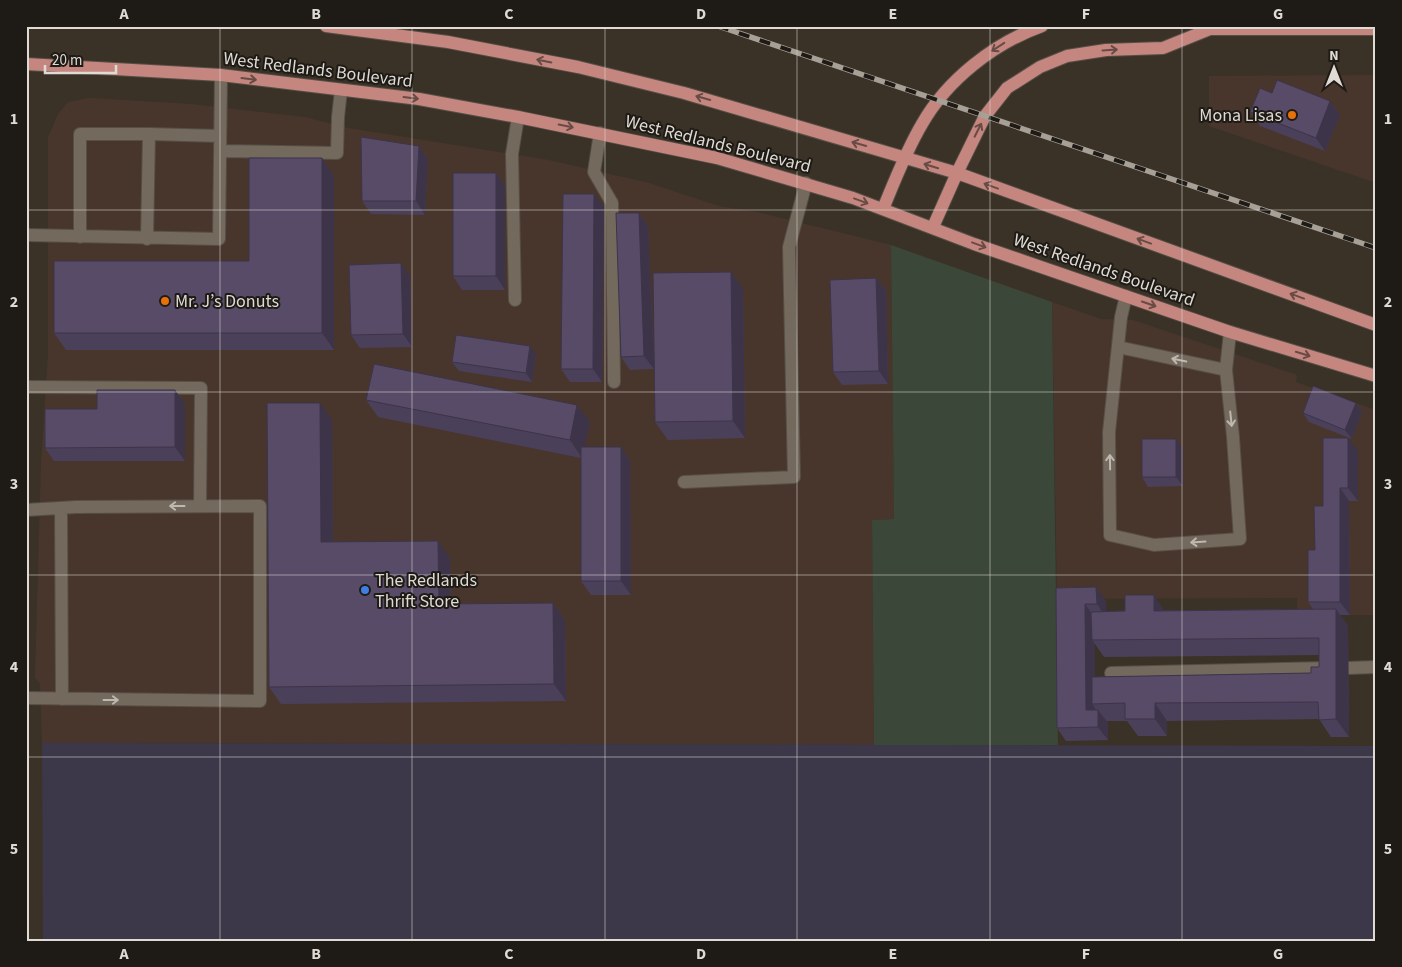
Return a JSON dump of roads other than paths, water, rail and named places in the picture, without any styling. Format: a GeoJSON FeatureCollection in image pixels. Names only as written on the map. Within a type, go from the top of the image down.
{"type":"FeatureCollection","features":[{"type":"Feature","properties":{"kind":"main road","name":"West Redlands Boulevard"},"geometry":{"type":"LineString","coordinates":[[326,26],[448,42],[578,67],[684,93],[957,174],[1376,324]]}},
{"type":"Feature","properties":{"kind":"main road"},"geometry":{"type":"LineString","coordinates":[[883,208],[922,124],[938,100],[975,64],[1000,45],[1042,26]]}},
{"type":"Feature","properties":{"kind":"main road"},"geometry":{"type":"LineString","coordinates":[[934,227],[985,116],[1007,88],[1040,67],[1067,56],[1106,50],[1162,48],[1205,28],[1376,29]]}},
{"type":"Feature","properties":{"kind":"main road","name":"West Redlands Boulevard"},"geometry":{"type":"LineString","coordinates":[[26,64],[221,75],[418,99],[600,133],[716,158],[806,183],[883,208],[974,244],[1230,332],[1376,376]]}},
{"type":"Feature","properties":{"kind":"lane"},"geometry":{"type":"LineString","coordinates":[[26,234],[80,237],[219,239],[221,75]]}},
{"type":"Feature","properties":{"kind":"lane"},"geometry":{"type":"LineString","coordinates":[[220,151],[337,153],[341,90]]}},
{"type":"Feature","properties":{"kind":"lane"},"geometry":{"type":"LineString","coordinates":[[515,300],[512,154],[518,117]]}},
{"type":"Feature","properties":{"kind":"lane"},"geometry":{"type":"LineString","coordinates":[[600,133],[594,172],[612,203],[614,382]]}},
{"type":"Feature","properties":{"kind":"lane"},"geometry":{"type":"LineString","coordinates":[[80,237],[80,134],[220,136]]}},
{"type":"Feature","properties":{"kind":"lane"},"geometry":{"type":"LineString","coordinates":[[147,238],[149,134]]}},
{"type":"Feature","properties":{"kind":"lane"},"geometry":{"type":"LineString","coordinates":[[684,482],[794,477],[789,247],[806,183]]}},
{"type":"Feature","properties":{"kind":"lane"},"geometry":{"type":"LineString","coordinates":[[1126,296],[1121,317],[1109,432],[1110,536],[1154,545],[1240,539],[1234,437],[1226,370],[1230,332]]}},
{"type":"Feature","properties":{"kind":"lane"},"geometry":{"type":"LineString","coordinates":[[1118,347],[1226,370]]}},
{"type":"Feature","properties":{"kind":"lane"},"geometry":{"type":"LineString","coordinates":[[26,387],[201,388],[200,506]]}},
{"type":"Feature","properties":{"kind":"lane"},"geometry":{"type":"LineString","coordinates":[[26,510],[260,506],[260,701],[26,698]]}},
{"type":"Feature","properties":{"kind":"lane"},"geometry":{"type":"LineString","coordinates":[[61,508],[62,699]]}},
{"type":"Feature","properties":{"kind":"lane"},"geometry":{"type":"LineString","coordinates":[[1111,673],[1331,668]]}},
{"type":"Feature","properties":{"kind":"lane"},"geometry":{"type":"LineString","coordinates":[[1348,668],[1376,668]]}},
{"type":"Feature","properties":{"kind":"railway"},"geometry":{"type":"LineString","coordinates":[[718,26],[1376,248]]}},
{"type":"Feature","properties":{"kind":"place","name":"Mona Lisas"},"geometry":{"type":"Point","coordinates":[1292,115]}},
{"type":"Feature","properties":{"kind":"place","name":"Mr. J’s Donuts"},"geometry":{"type":"Point","coordinates":[165,301]}},
{"type":"Feature","properties":{"kind":"place","name":"The Redlands Thrift Store"},"geometry":{"type":"Point","coordinates":[365,590]}}]}
